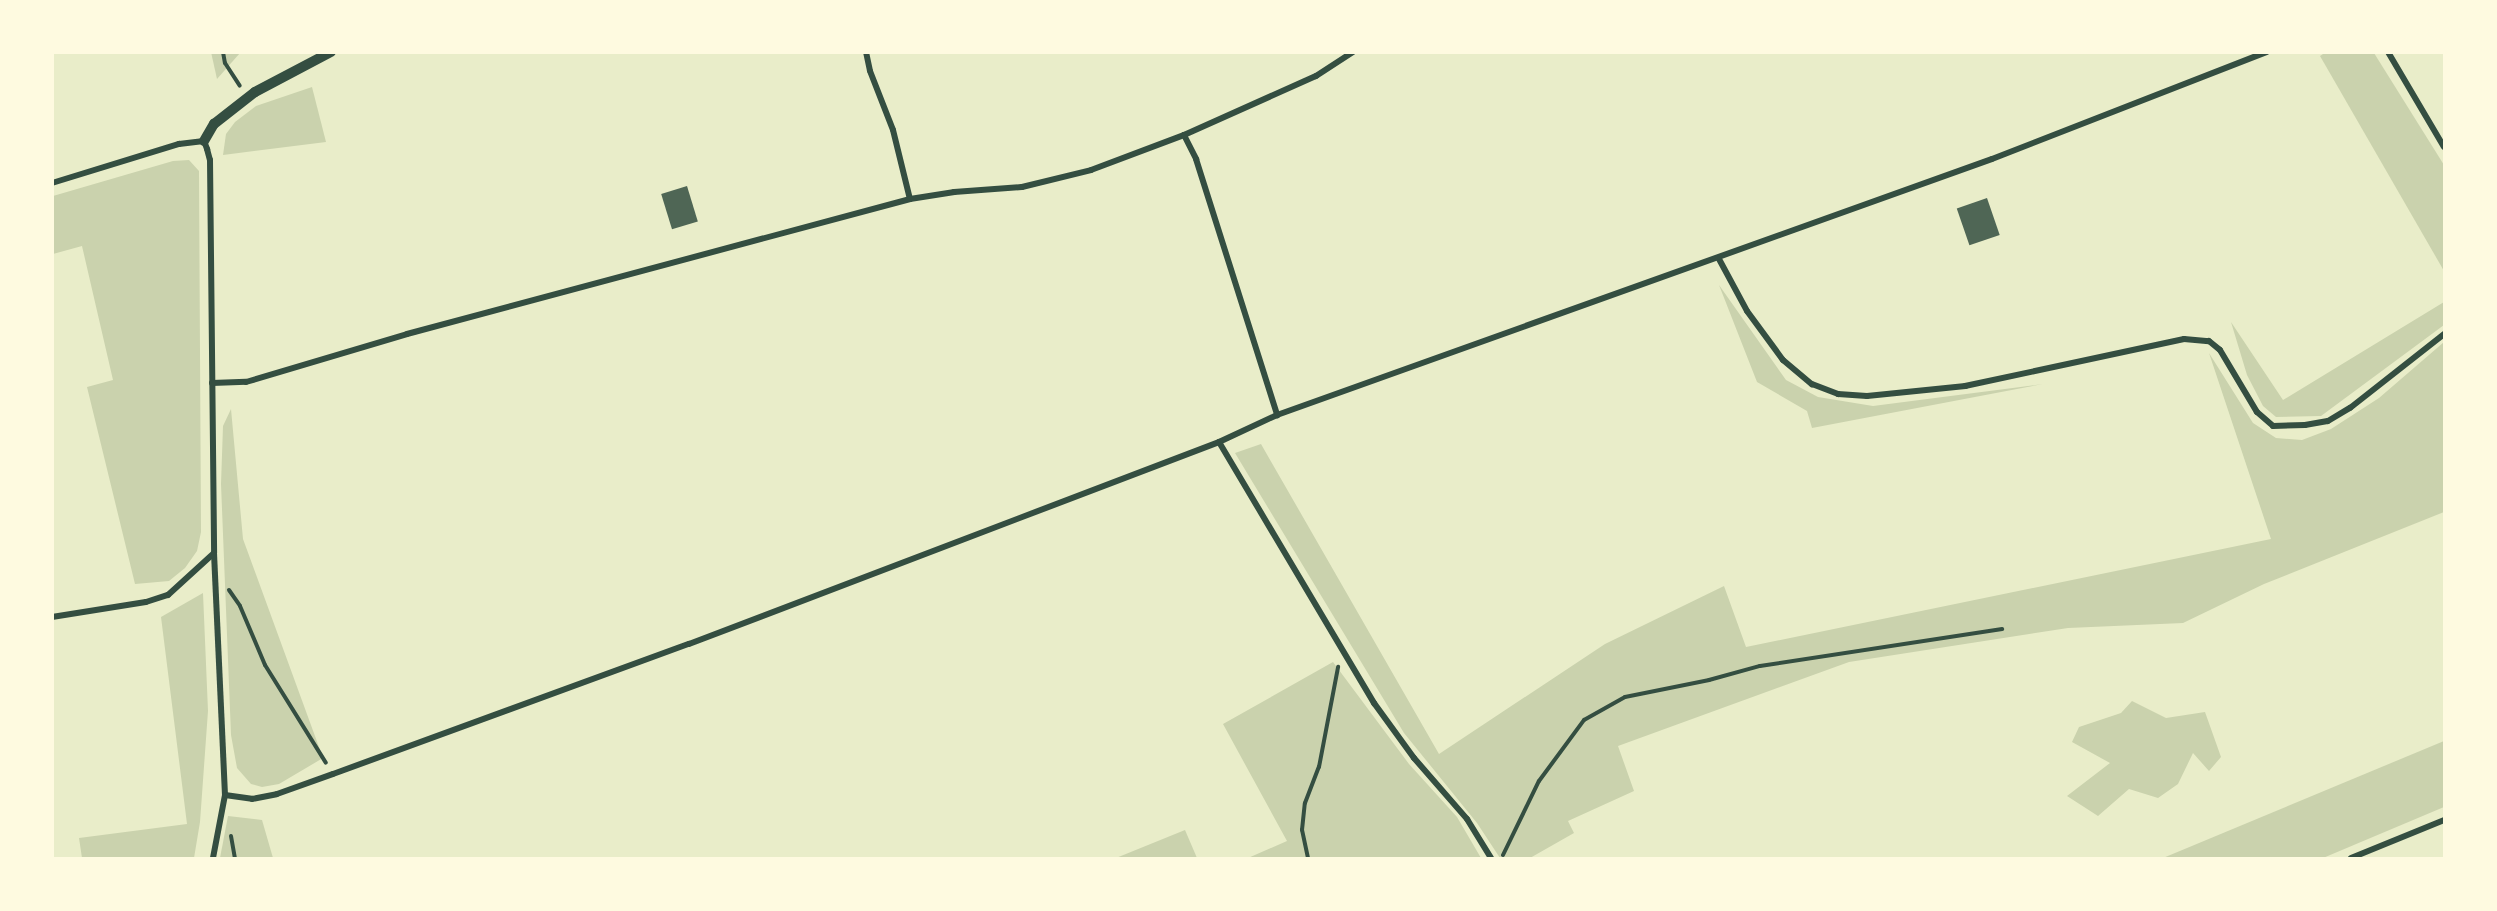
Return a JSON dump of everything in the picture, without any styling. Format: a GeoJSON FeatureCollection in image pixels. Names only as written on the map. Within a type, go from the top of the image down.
{"type":"FeatureCollection","features":[{"type":"Feature","properties":{"kind":"street"},"geometry":{"type":"LineString","coordinates":[[213,858],[225,795],[214,554],[210,160],[204,141],[214,124],[246,98],[331,52]]}},
{"type":"Feature","properties":{"kind":"street"},"geometry":{"type":"LineString","coordinates":[[866,52],[870,71],[893,130],[910,199]]}},
{"type":"Feature","properties":{"kind":"street"},"geometry":{"type":"LineString","coordinates":[[212,383],[246,382],[407,334],[910,199],[954,192],[1022,188],[1091,170],[1184,135],[1316,76],[1353,52]]}},
{"type":"Feature","properties":{"kind":"street"},"geometry":{"type":"LineString","coordinates":[[225,795],[252,799],[333,774],[689,644],[1219,441],[1277,416],[1992,159],[2267,52]]}},
{"type":"Feature","properties":{"kind":"street"},"geometry":{"type":"LineString","coordinates":[[2388,52],[2445,147]]}},
{"type":"Feature","properties":{"kind":"street"},"geometry":{"type":"LineString","coordinates":[[1184,135],[1196,159],[1277,416]]}},
{"type":"Feature","properties":{"kind":"street"},"geometry":{"type":"LineString","coordinates":[[52,183],[179,144],[204,141]]}},
{"type":"Feature","properties":{"kind":"street"},"geometry":{"type":"LineString","coordinates":[[1719,259],[1747,311],[1783,360],[1812,384],[1838,394],[1867,396],[1965,386],[2184,339],[2209,340],[2220,350],[2257,412],[2273,426],[2305,425],[2328,421],[2350,408],[2445,334]]}},
{"type":"Feature","properties":{"kind":"street"},"geometry":{"type":"LineString","coordinates":[[1219,441],[1374,703],[1414,758],[1467,819],[1491,858]]}},
{"type":"Feature","properties":{"kind":"street"},"geometry":{"type":"LineString","coordinates":[[52,616],[146,602],[168,595],[214,554]]}},
{"type":"Feature","properties":{"kind":"street"},"geometry":{"type":"LineString","coordinates":[[2350,858],[2445,820]]}},
{"type":"Feature","properties":{"kind":"path"},"geometry":{"type":"LineString","coordinates":[[223,52],[225,63],[246,98]]}},
{"type":"Feature","properties":{"kind":"path"},"geometry":{"type":"LineString","coordinates":[[215,573],[240,606],[265,665],[333,774]]}},
{"type":"Feature","properties":{"kind":"path"},"geometry":{"type":"LineString","coordinates":[[1501,858],[1539,781],[1584,720],[1625,697],[1709,681],[1760,666],[2002,629]]}},
{"type":"Feature","properties":{"kind":"path"},"geometry":{"type":"LineString","coordinates":[[1308,858],[1302,830],[1305,803],[1319,767],[1341,649]]}},
{"type":"Feature","properties":{"kind":"green space"},"geometry":{"type":"Polygon","coordinates":[[[211,52],[240,53],[217,79],[211,52]]]}},
{"type":"Feature","properties":{"kind":"green space"},"geometry":{"type":"Polygon","coordinates":[[[2326,52],[2374,53],[2444,165],[2444,271],[2320,56],[2326,52]]]}},
{"type":"Feature","properties":{"kind":"green space"},"geometry":{"type":"Polygon","coordinates":[[[312,87],[326,142],[223,155],[226,134],[235,122],[256,106],[312,87]]]}},
{"type":"Feature","properties":{"kind":"green space"},"geometry":{"type":"Polygon","coordinates":[[[189,160],[199,171],[201,532],[197,551],[185,568],[169,581],[135,584],[87,387],[113,380],[82,246],[53,254],[53,196],[173,161],[189,160]]]}},
{"type":"Feature","properties":{"kind":"green space"},"geometry":{"type":"Polygon","coordinates":[[[1719,285],[1786,380],[1818,397],[1873,406],[2043,384],[1812,428],[1807,411],[1757,382],[1719,285]]]}},
{"type":"Feature","properties":{"kind":"green space"},"geometry":{"type":"Polygon","coordinates":[[[2444,302],[2444,325],[2321,416],[2276,417],[2263,406],[2247,375],[2231,322],[2283,400],[2444,302]]]}},
{"type":"Feature","properties":{"kind":"green space"},"geometry":{"type":"Polygon","coordinates":[[[2444,342],[2444,512],[2264,584],[2183,623],[2068,628],[1849,662],[1618,746],[1634,791],[1568,821],[1574,833],[1530,858],[1500,858],[1477,823],[1404,733],[1235,453],[1261,444],[1439,754],[1605,644],[1724,586],[1746,647],[2271,539],[2209,353],[2253,423],[2276,438],[2302,440],[2331,429],[2379,398],[2444,342]]]}},
{"type":"Feature","properties":{"kind":"green space"},"geometry":{"type":"Polygon","coordinates":[[[231,409],[243,539],[323,758],[279,784],[262,787],[251,784],[237,768],[231,735],[221,484],[223,426],[231,409]]]}},
{"type":"Feature","properties":{"kind":"green space"},"geometry":{"type":"Polygon","coordinates":[[[203,593],[208,711],[200,822],[194,858],[82,858],[79,838],[187,824],[161,617],[203,593]]]}},
{"type":"Feature","properties":{"kind":"green space"},"geometry":{"type":"Polygon","coordinates":[[[1333,662],[1409,764],[1457,817],[1481,858],[1248,858],[1287,841],[1223,724],[1333,662]]]}},
{"type":"Feature","properties":{"kind":"green space"},"geometry":{"type":"Polygon","coordinates":[[[2132,701],[2166,718],[2205,712],[2221,757],[2209,771],[2193,753],[2178,784],[2158,798],[2129,789],[2098,816],[2067,796],[2110,763],[2072,742],[2079,727],[2121,713],[2132,701]]]}},
{"type":"Feature","properties":{"kind":"green space"},"geometry":{"type":"Polygon","coordinates":[[[2444,741],[2444,807],[2323,858],[2163,858],[2444,741]]]}},
{"type":"Feature","properties":{"kind":"green space"},"geometry":{"type":"Polygon","coordinates":[[[228,816],[262,820],[273,858],[220,858],[228,816]]]}},
{"type":"Feature","properties":{"kind":"green space"},"geometry":{"type":"Polygon","coordinates":[[[1185,830],[1197,858],[1116,858],[1185,830]]]}},
{"type":"Feature","properties":{"kind":"building"},"geometry":{"type":"Polygon","coordinates":[[[687,186],[698,221],[672,229],[661,194],[687,186]]]}},
{"type":"Feature","properties":{"kind":"building"},"geometry":{"type":"Polygon","coordinates":[[[1987,198],[2000,235],[1969,245],[1957,208],[1987,198]]]}}]}
